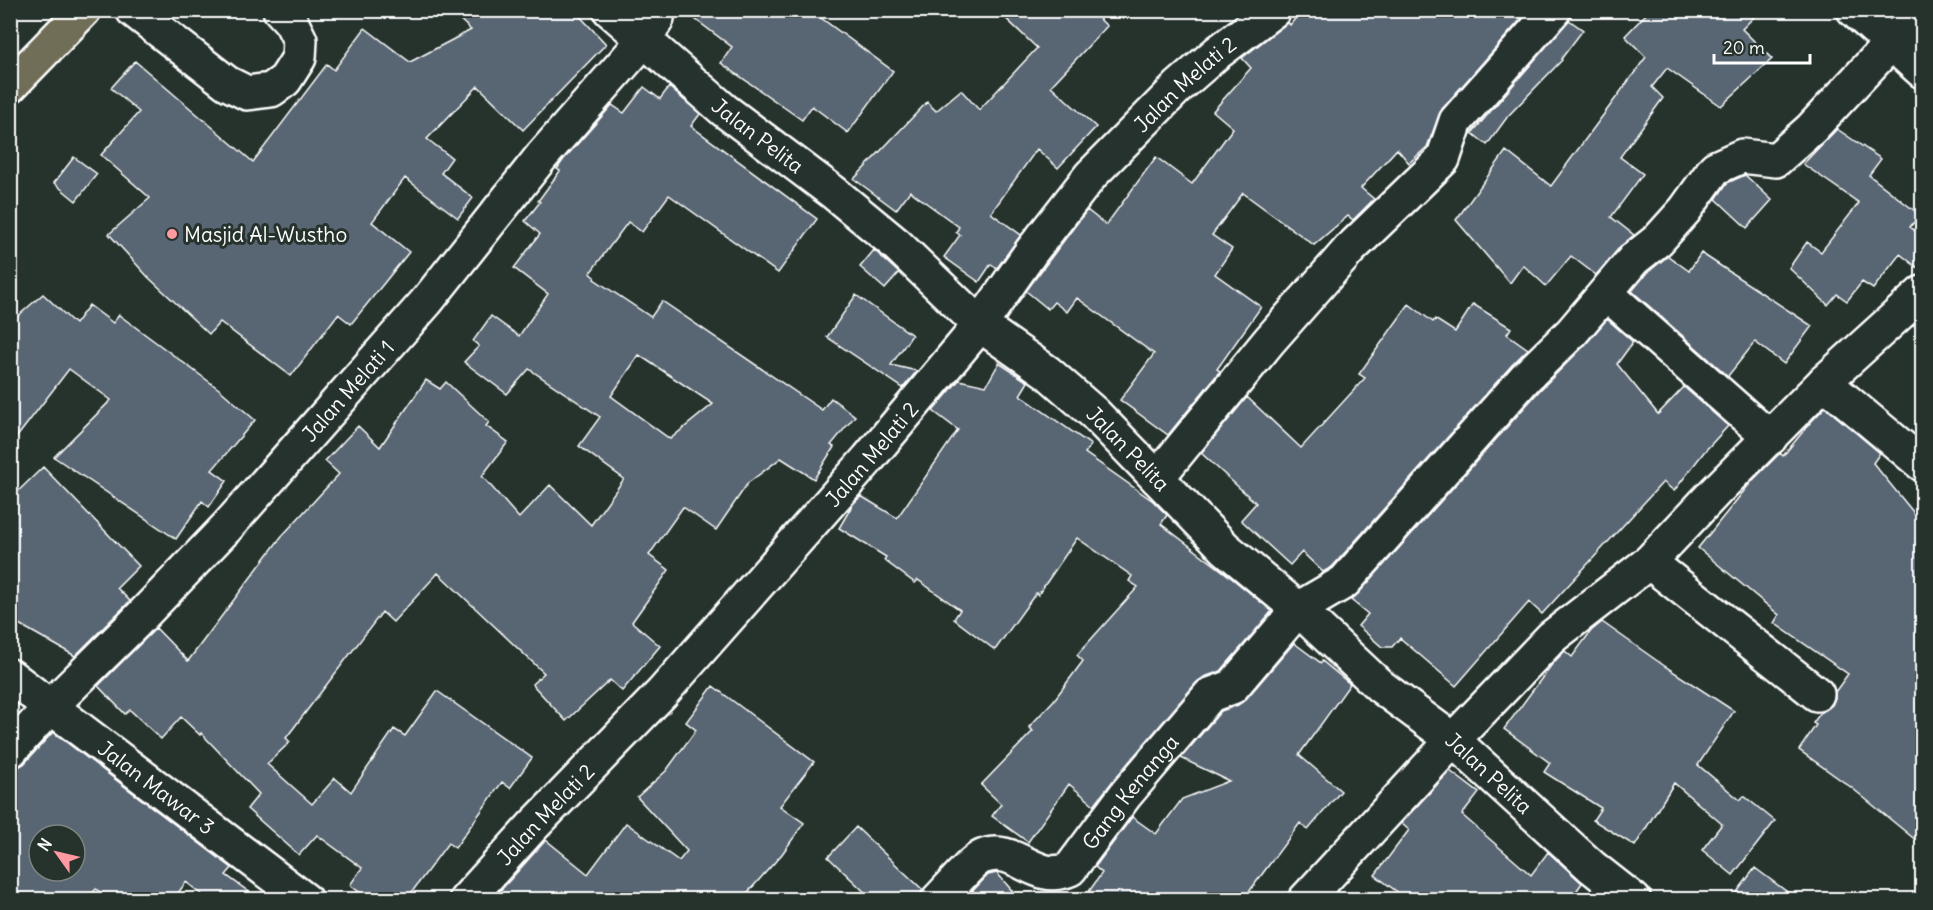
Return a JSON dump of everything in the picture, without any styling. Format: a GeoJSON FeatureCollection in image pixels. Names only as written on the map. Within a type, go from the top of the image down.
{"type":"FeatureCollection","features":[{"type":"Feature","properties":{"kind":"highway"},"geometry":{"type":"LineString","coordinates":[[10,86],[84,10]]}},
{"type":"Feature","properties":{"kind":"street"},"geometry":{"type":"LineString","coordinates":[[133,10],[227,83],[247,93],[271,90],[285,80],[299,58],[300,40],[291,22],[280,10]]}},
{"type":"Feature","properties":{"kind":"street","name":"Jalan Pelita"},"geometry":{"type":"LineString","coordinates":[[610,10],[724,110],[833,192],[896,244],[980,326],[1047,372],[1094,413],[1225,548],[1298,609],[1380,686],[1453,740],[1592,867],[1634,900]]}},
{"type":"Feature","properties":{"kind":"street","name":"Jalan Melati 1"},"geometry":{"type":"LineString","coordinates":[[10,752],[51,706],[133,626],[226,528],[427,302],[542,156],[644,40],[657,19],[657,10]]}},
{"type":"Feature","properties":{"kind":"street","name":"Jalan Melati 2"},"geometry":{"type":"LineString","coordinates":[[466,900],[532,827],[662,693],[868,459],[980,326],[1031,252],[1091,175],[1178,87],[1217,53],[1274,10]]}},
{"type":"Feature","properties":{"kind":"street"},"geometry":{"type":"LineString","coordinates":[[1157,478],[1269,341],[1350,249],[1443,159],[1456,121],[1554,10]]}},
{"type":"Feature","properties":{"kind":"street"},"geometry":{"type":"LineString","coordinates":[[1854,10],[1923,71]]}},
{"type":"Feature","properties":{"kind":"street"},"geometry":{"type":"LineString","coordinates":[[1891,44],[1922,10]]}},
{"type":"Feature","properties":{"kind":"street","name":"Gang Kenanga"},"geometry":{"type":"LineString","coordinates":[[938,900],[980,858],[998,854],[1014,858],[1035,869],[1059,874],[1070,869],[1125,794],[1210,695],[1232,687],[1298,609],[1344,582],[1526,377],[1572,332],[1634,259],[1658,240],[1715,168],[1742,156],[1776,160],[1811,129],[1891,44]]}},
{"type":"Feature","properties":{"kind":"street"},"geometry":{"type":"LineString","coordinates":[[1606,293],[1770,438]]}},
{"type":"Feature","properties":{"kind":"street"},"geometry":{"type":"LineString","coordinates":[[1305,900],[1552,637],[1649,562],[1824,382],[1923,293]]}},
{"type":"Feature","properties":{"kind":"street"},"geometry":{"type":"LineString","coordinates":[[1824,382],[1923,464]]}},
{"type":"Feature","properties":{"kind":"street"},"geometry":{"type":"LineString","coordinates":[[1649,562],[1817,694]]}},
{"type":"Feature","properties":{"kind":"street","name":"Jalan Mawar 3"},"geometry":{"type":"LineString","coordinates":[[10,676],[305,900]]}},
{"type":"Feature","properties":{"kind":"building"},"geometry":{"type":"Polygon","coordinates":[[[450,10],[574,10],[606,44],[523,130],[478,86],[427,139],[452,158],[441,173],[473,198],[458,218],[405,178],[372,222],[409,252],[351,324],[338,314],[291,376],[220,322],[209,334],[148,277],[109,234],[150,198],[101,155],[139,112],[111,88],[135,61],[253,162],[327,64],[334,70],[365,28],[410,62],[471,30],[450,10]]]}},
{"type":"Feature","properties":{"kind":"building"},"geometry":{"type":"Polygon","coordinates":[[[683,10],[810,10],[893,71],[848,133],[812,106],[802,120],[721,63],[732,47],[683,10]]]}},
{"type":"Feature","properties":{"kind":"building"},"geometry":{"type":"Polygon","coordinates":[[[997,10],[1090,10],[1107,26],[1051,86],[1096,127],[1058,168],[1037,149],[991,213],[1021,235],[997,268],[991,264],[979,282],[944,257],[960,235],[956,232],[959,227],[910,191],[896,210],[854,179],[927,102],[936,111],[961,90],[979,110],[1037,48],[997,10]]]}},
{"type":"Feature","properties":{"kind":"building"},"geometry":{"type":"Polygon","coordinates":[[[1302,10],[1529,10],[1442,109],[1427,147],[1409,163],[1397,149],[1361,188],[1374,199],[1353,220],[1348,216],[1314,245],[1243,193],[1212,235],[1232,249],[1215,274],[1261,307],[1217,369],[1220,371],[1168,435],[1120,400],[1154,354],[1077,298],[1067,312],[1054,302],[1048,309],[1026,291],[1087,210],[1106,225],[1156,157],[1192,184],[1233,128],[1213,111],[1251,68],[1242,58],[1288,22],[1290,25],[1302,10]]]}},
{"type":"Feature","properties":{"kind":"building"},"geometry":{"type":"Polygon","coordinates":[[[1650,10],[1761,10],[1742,29],[1772,59],[1721,106],[1667,68],[1652,87],[1663,98],[1620,157],[1643,174],[1611,217],[1634,235],[1620,247],[1596,275],[1571,256],[1546,286],[1523,265],[1510,283],[1456,220],[1506,151],[1551,186],[1646,57],[1625,36],[1650,10]]]}},
{"type":"Feature","properties":{"kind":"building"},"geometry":{"type":"Polygon","coordinates":[[[1569,20],[1583,30],[1562,60],[1508,116],[1487,145],[1472,133],[1569,20]]]}},
{"type":"Feature","properties":{"kind":"building"},"geometry":{"type":"Polygon","coordinates":[[[644,87],[660,99],[669,87],[700,114],[691,126],[817,219],[778,273],[669,195],[642,232],[628,222],[590,273],[595,277],[594,279],[651,317],[662,301],[822,410],[831,398],[855,416],[831,445],[834,447],[814,479],[781,458],[748,483],[716,530],[683,507],[649,555],[669,570],[632,622],[660,646],[622,691],[610,680],[566,721],[532,684],[544,673],[438,573],[393,622],[382,612],[286,738],[290,742],[267,764],[312,804],[335,778],[351,792],[394,729],[405,736],[437,691],[532,758],[510,788],[502,782],[455,848],[448,843],[406,900],[370,900],[350,885],[362,868],[317,835],[299,855],[247,809],[259,794],[201,733],[200,735],[181,717],[161,739],[130,710],[125,714],[98,686],[156,628],[188,661],[281,537],[339,474],[325,461],[358,426],[380,447],[426,380],[440,389],[446,382],[489,422],[486,426],[508,442],[482,476],[519,518],[550,485],[591,525],[624,479],[579,446],[600,417],[529,369],[507,394],[464,362],[479,346],[473,341],[491,316],[519,336],[548,294],[514,268],[540,234],[525,221],[560,171],[557,169],[564,159],[612,105],[624,113],[644,87]],[[639,355],[611,396],[670,439],[713,404],[639,355]]]}},
{"type":"Feature","properties":{"kind":"building"},"geometry":{"type":"Polygon","coordinates":[[[1837,129],[1881,159],[1869,175],[1920,215],[1910,227],[1923,237],[1923,272],[1900,254],[1873,289],[1862,282],[1847,301],[1837,294],[1828,305],[1789,268],[1807,242],[1821,252],[1859,203],[1803,164],[1837,129]]]}},
{"type":"Feature","properties":{"kind":"building"},"geometry":{"type":"Polygon","coordinates":[[[74,157],[97,174],[76,201],[54,183],[74,157]]]}},
{"type":"Feature","properties":{"kind":"building"},"geometry":{"type":"Polygon","coordinates":[[[1745,175],[1772,200],[1747,228],[1716,199],[1727,183],[1745,175]]]}},
{"type":"Feature","properties":{"kind":"building"},"geometry":{"type":"Polygon","coordinates":[[[874,250],[899,273],[885,289],[860,267],[874,250]]]}},
{"type":"Feature","properties":{"kind":"building"},"geometry":{"type":"Polygon","coordinates":[[[1701,253],[1812,326],[1784,364],[1755,342],[1728,376],[1632,291],[1647,273],[1668,256],[1689,271],[1701,253]]]}},
{"type":"Feature","properties":{"kind":"building"},"geometry":{"type":"Polygon","coordinates":[[[43,294],[75,324],[89,305],[113,323],[119,315],[219,389],[255,420],[212,470],[227,481],[209,507],[202,501],[176,539],[54,457],[111,400],[69,369],[10,446],[10,323],[43,294]]]}},
{"type":"Feature","properties":{"kind":"building"},"geometry":{"type":"Polygon","coordinates":[[[856,295],[912,335],[891,365],[917,371],[903,388],[827,337],[856,295]]]}},
{"type":"Feature","properties":{"kind":"building"},"geometry":{"type":"Polygon","coordinates":[[[1409,304],[1433,322],[1435,319],[1455,332],[1473,304],[1511,328],[1507,334],[1528,349],[1332,567],[1323,572],[1302,552],[1290,565],[1241,520],[1256,503],[1201,453],[1247,397],[1301,448],[1365,378],[1359,374],[1409,304]]]}},
{"type":"Feature","properties":{"kind":"building"},"geometry":{"type":"Polygon","coordinates":[[[1607,319],[1633,342],[1617,364],[1658,414],[1684,387],[1728,426],[1704,452],[1674,491],[1663,482],[1542,614],[1529,602],[1456,686],[1400,638],[1392,647],[1382,647],[1358,626],[1368,614],[1351,600],[1607,319]]]}},
{"type":"Feature","properties":{"kind":"building"},"geometry":{"type":"Polygon","coordinates":[[[999,363],[1028,382],[1020,395],[1091,445],[1085,453],[1153,501],[1167,515],[1161,524],[1272,611],[1221,671],[1204,677],[1196,683],[1094,805],[1069,784],[1028,842],[992,816],[1001,804],[981,785],[1033,731],[1029,727],[1054,700],[1083,661],[1077,655],[1138,587],[1129,581],[1132,576],[1077,538],[1038,595],[1036,593],[995,650],[954,619],[960,610],[918,580],[915,583],[884,560],[886,557],[839,528],[853,504],[861,496],[897,518],[958,430],[933,411],[959,380],[986,386],[999,363]]]}},
{"type":"Feature","properties":{"kind":"building"},"geometry":{"type":"Polygon","coordinates":[[[1825,407],[1880,453],[1873,463],[1923,524],[1923,846],[1852,788],[1799,750],[1816,725],[1813,723],[1821,712],[1832,705],[1835,692],[1848,674],[1774,623],[1779,615],[1698,548],[1752,481],[1780,453],[1783,456],[1825,407]]]}},
{"type":"Feature","properties":{"kind":"building"},"geometry":{"type":"Polygon","coordinates":[[[43,467],[139,566],[117,588],[130,601],[75,656],[10,619],[10,499],[43,467]]]}},
{"type":"Feature","properties":{"kind":"building"},"geometry":{"type":"Polygon","coordinates":[[[1602,622],[1734,711],[1698,765],[1740,800],[1744,796],[1775,821],[1733,875],[1702,850],[1722,824],[1674,783],[1635,846],[1593,820],[1601,808],[1544,772],[1550,763],[1504,729],[1553,663],[1565,651],[1572,657],[1591,631],[1602,622]]]}},
{"type":"Feature","properties":{"kind":"building"},"geometry":{"type":"Polygon","coordinates":[[[1294,643],[1321,663],[1322,661],[1350,684],[1299,755],[1341,791],[1308,830],[1300,823],[1243,900],[1083,900],[1102,873],[1095,867],[1132,817],[1156,834],[1182,799],[1229,781],[1181,758],[1221,711],[1238,705],[1246,699],[1294,643]]]}},
{"type":"Feature","properties":{"kind":"building"},"geometry":{"type":"Polygon","coordinates":[[[713,686],[814,762],[780,806],[804,823],[782,854],[741,900],[492,900],[546,840],[588,874],[626,823],[679,861],[687,851],[637,797],[666,771],[696,730],[686,722],[713,686]]]}},
{"type":"Feature","properties":{"kind":"building"},"geometry":{"type":"Polygon","coordinates":[[[53,732],[232,868],[226,875],[260,900],[209,900],[186,882],[173,900],[111,900],[96,889],[87,900],[10,900],[10,773],[24,764],[53,732]]]}},
{"type":"Feature","properties":{"kind":"building"},"geometry":{"type":"Polygon","coordinates":[[[1450,771],[1479,793],[1462,815],[1531,875],[1548,852],[1582,883],[1570,900],[1408,900],[1375,875],[1409,830],[1401,823],[1450,771]]]}},
{"type":"Feature","properties":{"kind":"building"},"geometry":{"type":"Polygon","coordinates":[[[856,827],[923,890],[920,900],[873,900],[828,857],[856,827]]]}},
{"type":"Feature","properties":{"kind":"building"},"geometry":{"type":"Polygon","coordinates":[[[1755,868],[1798,900],[1731,900],[1755,868]]]}},
{"type":"Feature","properties":{"kind":"building"},"geometry":{"type":"Polygon","coordinates":[[[997,873],[1020,900],[964,900],[988,875],[997,873]]]}},
{"type":"Feature","properties":{"kind":"place","name":"Masjid Al-Wustho"},"geometry":{"type":"Point","coordinates":[172,234]}}]}
